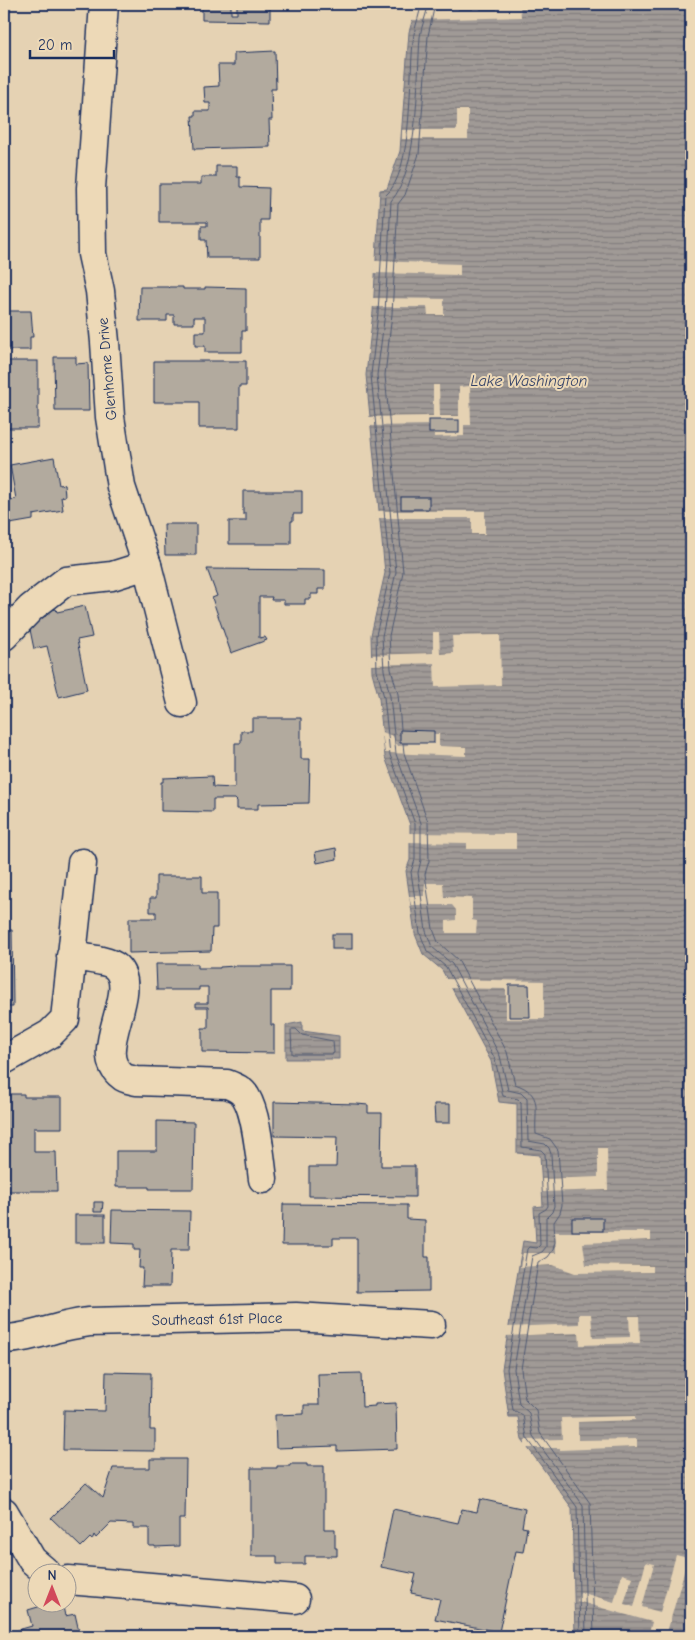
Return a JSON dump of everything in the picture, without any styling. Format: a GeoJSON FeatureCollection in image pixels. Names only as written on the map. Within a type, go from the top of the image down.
{"type":"FeatureCollection","features":[{"type":"Feature","properties":{"kind":"street","name":"Glenhome Drive"},"geometry":{"type":"LineString","coordinates":[[104,4],[91,188],[92,254],[100,291],[110,418],[122,487],[147,565],[182,703]]}},
{"type":"Feature","properties":{"kind":"street"},"geometry":{"type":"LineString","coordinates":[[4,636],[31,608],[66,581],[112,576],[147,565]]}},
{"type":"Feature","properties":{"kind":"street"},"geometry":{"type":"LineString","coordinates":[[4,1060],[50,1034],[65,1019],[82,863]]}},
{"type":"Feature","properties":{"kind":"street"},"geometry":{"type":"LineString","coordinates":[[71,956],[107,962],[116,966],[121,975],[122,1004],[115,1023],[110,1048],[113,1063],[122,1077],[136,1081],[227,1084],[238,1089],[246,1097],[252,1112],[264,1179]]}},
{"type":"Feature","properties":{"kind":"street","name":"Southeast 61st Place"},"geometry":{"type":"LineString","coordinates":[[4,1339],[15,1339],[89,1322],[296,1317],[431,1326]]}},
{"type":"Feature","properties":{"kind":"street"},"geometry":{"type":"LineString","coordinates":[[4,1512],[34,1562]]}},
{"type":"Feature","properties":{"kind":"street"},"geometry":{"type":"LineString","coordinates":[[78,1581],[295,1598]]}},
{"type":"Feature","properties":{"kind":"water","name":"Lake Washington"},"geometry":{"type":"Polygon","coordinates":[[[417,4],[691,4],[691,1636],[575,1636],[572,1508],[522,1440],[518,1417],[509,1417],[502,1369],[523,1241],[536,1243],[534,1207],[543,1206],[540,1155],[517,1153],[517,1104],[499,1102],[491,1061],[442,970],[423,954],[415,934],[406,871],[410,860],[410,825],[385,757],[379,698],[372,672],[371,635],[385,573],[366,375],[373,312],[380,190],[387,189],[400,151],[409,32],[417,4]]]}},
{"type":"Feature","properties":{"kind":"water"},"geometry":{"type":"Polygon","coordinates":[[[302,1022],[302,1031],[339,1036],[339,1059],[286,1059],[286,1025],[302,1022]]]}},
{"type":"Feature","properties":{"kind":"pier"},"geometry":{"type":"Polygon","coordinates":[[[452,4],[457,4],[458,10],[473,10],[473,4],[479,4],[480,10],[497,10],[497,4],[520,4],[521,17],[410,20],[412,11],[452,10],[452,4]]]}},
{"type":"Feature","properties":{"kind":"pier"},"geometry":{"type":"Polygon","coordinates":[[[457,110],[468,110],[468,139],[402,139],[402,130],[457,130],[457,110]]]}},
{"type":"Feature","properties":{"kind":"pier"},"geometry":{"type":"Polygon","coordinates":[[[375,261],[460,264],[460,275],[374,273],[375,261]]]}},
{"type":"Feature","properties":{"kind":"pier"},"geometry":{"type":"Polygon","coordinates":[[[372,298],[444,299],[444,315],[428,315],[427,307],[371,307],[372,298]]]}},
{"type":"Feature","properties":{"kind":"pier"},"geometry":{"type":"Polygon","coordinates":[[[433,385],[439,385],[440,416],[459,416],[459,387],[470,386],[471,425],[464,425],[464,436],[434,437],[433,425],[368,426],[368,417],[433,416],[433,385]]]}},
{"type":"Feature","properties":{"kind":"pier"},"geometry":{"type":"Polygon","coordinates":[[[376,511],[485,511],[485,534],[472,534],[472,518],[377,518],[376,511]]]}},
{"type":"Feature","properties":{"kind":"pier"},"geometry":{"type":"Polygon","coordinates":[[[433,632],[439,632],[440,654],[453,653],[452,636],[500,635],[501,685],[435,687],[434,663],[370,665],[369,655],[433,653],[433,632]]]}},
{"type":"Feature","properties":{"kind":"pier"},"geometry":{"type":"Polygon","coordinates":[[[382,732],[393,736],[398,746],[408,745],[408,733],[439,734],[439,746],[466,747],[466,756],[385,753],[382,732]]]}},
{"type":"Feature","properties":{"kind":"pier"},"geometry":{"type":"Polygon","coordinates":[[[407,833],[516,834],[516,849],[467,849],[467,843],[407,842],[407,833]]]}},
{"type":"Feature","properties":{"kind":"pier"},"geometry":{"type":"Polygon","coordinates":[[[425,883],[443,883],[444,897],[472,898],[472,920],[477,921],[476,933],[446,933],[446,921],[456,920],[456,910],[452,905],[411,905],[409,896],[424,896],[425,883]]]}},
{"type":"Feature","properties":{"kind":"pier"},"geometry":{"type":"Polygon","coordinates":[[[444,979],[544,981],[544,1019],[506,1019],[506,989],[449,988],[444,979]]]}},
{"type":"Feature","properties":{"kind":"pier"},"geometry":{"type":"Polygon","coordinates":[[[598,1148],[607,1148],[608,1190],[543,1192],[542,1179],[598,1177],[598,1148]]]}},
{"type":"Feature","properties":{"kind":"pier"},"geometry":{"type":"Polygon","coordinates":[[[555,1232],[651,1232],[651,1240],[583,1243],[586,1265],[653,1266],[653,1272],[575,1273],[553,1265],[520,1267],[523,1253],[556,1253],[555,1232]]]}},
{"type":"Feature","properties":{"kind":"pier"},"geometry":{"type":"Polygon","coordinates":[[[579,1314],[591,1314],[593,1338],[630,1337],[629,1316],[639,1316],[640,1343],[580,1345],[579,1333],[505,1336],[507,1327],[579,1324],[579,1314]]]}},
{"type":"Feature","properties":{"kind":"pier"},"geometry":{"type":"Polygon","coordinates":[[[635,1416],[635,1420],[578,1422],[578,1440],[637,1439],[637,1447],[560,1450],[560,1448],[525,1448],[525,1440],[562,1439],[561,1418],[635,1416]]]}},
{"type":"Feature","properties":{"kind":"pier"},"geometry":{"type":"Polygon","coordinates":[[[676,1555],[688,1558],[666,1636],[648,1636],[652,1622],[577,1601],[580,1592],[614,1602],[622,1574],[632,1577],[624,1604],[634,1607],[646,1562],[654,1564],[642,1607],[660,1612],[676,1555]]]}},
{"type":"Feature","properties":{"kind":"building"},"geometry":{"type":"Polygon","coordinates":[[[4,4],[10,4],[10,10],[4,10],[4,4]]]}},
{"type":"Feature","properties":{"kind":"building"},"geometry":{"type":"Polygon","coordinates":[[[202,4],[231,4],[231,14],[237,14],[237,4],[270,4],[270,21],[202,20],[202,4]]]}},
{"type":"Feature","properties":{"kind":"building"},"geometry":{"type":"Polygon","coordinates":[[[275,51],[276,89],[271,89],[272,120],[269,120],[270,147],[194,149],[192,116],[195,116],[195,111],[210,111],[210,103],[205,103],[204,87],[219,86],[218,65],[234,65],[234,53],[275,51]]]}},
{"type":"Feature","properties":{"kind":"building"},"geometry":{"type":"Polygon","coordinates":[[[216,166],[237,166],[237,177],[240,177],[240,187],[269,188],[268,220],[260,220],[260,258],[207,258],[206,240],[201,240],[201,226],[207,226],[207,222],[159,222],[159,184],[201,184],[201,177],[216,177],[216,166]]]}},
{"type":"Feature","properties":{"kind":"building"},"geometry":{"type":"Polygon","coordinates":[[[140,287],[183,287],[183,289],[205,289],[205,287],[246,288],[246,331],[242,331],[242,352],[205,352],[205,346],[195,346],[195,332],[205,332],[205,317],[194,317],[194,324],[174,324],[174,315],[167,315],[167,321],[139,321],[140,287]]]}},
{"type":"Feature","properties":{"kind":"building"},"geometry":{"type":"Polygon","coordinates":[[[4,311],[31,311],[33,337],[30,337],[30,350],[4,350],[4,311]]]}},
{"type":"Feature","properties":{"kind":"building"},"geometry":{"type":"Polygon","coordinates":[[[54,357],[76,357],[76,364],[88,363],[89,411],[55,411],[54,357]]]}},
{"type":"Feature","properties":{"kind":"building"},"geometry":{"type":"Polygon","coordinates":[[[4,361],[38,361],[38,428],[4,428],[4,361]]]}},
{"type":"Feature","properties":{"kind":"building"},"geometry":{"type":"Polygon","coordinates":[[[154,361],[246,361],[246,386],[239,386],[239,428],[199,428],[199,402],[154,402],[154,361]]]}},
{"type":"Feature","properties":{"kind":"building"},"geometry":{"type":"Polygon","coordinates":[[[429,420],[459,420],[459,433],[429,433],[429,420]]]}},
{"type":"Feature","properties":{"kind":"building"},"geometry":{"type":"Polygon","coordinates":[[[54,457],[59,485],[64,484],[65,496],[61,497],[63,510],[33,515],[33,520],[4,525],[4,501],[16,499],[10,465],[54,457]]]}},
{"type":"Feature","properties":{"kind":"building"},"geometry":{"type":"Polygon","coordinates":[[[243,491],[302,491],[302,514],[293,514],[293,521],[291,521],[291,544],[229,544],[229,521],[246,521],[246,514],[243,514],[243,491]]]}},
{"type":"Feature","properties":{"kind":"building"},"geometry":{"type":"Polygon","coordinates":[[[401,497],[429,497],[429,509],[401,509],[401,497]]]}},
{"type":"Feature","properties":{"kind":"building"},"geometry":{"type":"Polygon","coordinates":[[[164,524],[196,524],[196,555],[165,555],[164,524]]]}},
{"type":"Feature","properties":{"kind":"building"},"geometry":{"type":"Polygon","coordinates":[[[207,569],[325,570],[325,589],[318,589],[318,594],[311,594],[311,599],[305,599],[305,604],[284,604],[284,600],[271,600],[272,597],[259,597],[259,638],[265,637],[267,640],[231,653],[212,598],[217,596],[207,569]]]}},
{"type":"Feature","properties":{"kind":"building"},"geometry":{"type":"Polygon","coordinates":[[[85,606],[92,637],[77,640],[87,690],[59,697],[47,646],[34,649],[28,620],[46,616],[45,611],[56,609],[57,612],[85,606]]]}},
{"type":"Feature","properties":{"kind":"building"},"geometry":{"type":"Polygon","coordinates":[[[252,718],[301,718],[301,759],[310,759],[309,803],[258,804],[258,809],[237,809],[237,801],[235,799],[213,799],[213,812],[161,811],[161,782],[163,782],[163,778],[212,776],[213,787],[235,788],[235,743],[241,743],[241,731],[252,731],[252,718]]]}},
{"type":"Feature","properties":{"kind":"building"},"geometry":{"type":"Polygon","coordinates":[[[400,730],[434,731],[434,743],[400,743],[400,730]]]}},
{"type":"Feature","properties":{"kind":"building"},"geometry":{"type":"Polygon","coordinates":[[[336,848],[337,859],[317,863],[315,852],[336,848]]]}},
{"type":"Feature","properties":{"kind":"building"},"geometry":{"type":"Polygon","coordinates":[[[156,876],[202,876],[202,893],[217,893],[217,928],[212,928],[211,951],[129,953],[129,918],[156,918],[156,912],[150,912],[150,898],[156,898],[156,876]]]}},
{"type":"Feature","properties":{"kind":"building"},"geometry":{"type":"Polygon","coordinates":[[[4,930],[12,930],[13,1007],[4,1007],[4,930]]]}},
{"type":"Feature","properties":{"kind":"building"},"geometry":{"type":"Polygon","coordinates":[[[332,934],[352,934],[352,949],[332,949],[332,934]]]}},
{"type":"Feature","properties":{"kind":"building"},"geometry":{"type":"Polygon","coordinates":[[[156,964],[198,964],[198,968],[290,966],[290,991],[271,991],[271,1025],[274,1025],[274,1053],[202,1052],[202,1028],[208,1028],[208,1007],[196,1007],[196,1003],[208,1003],[208,987],[199,987],[199,990],[157,990],[156,964]]]}},
{"type":"Feature","properties":{"kind":"building"},"geometry":{"type":"Polygon","coordinates":[[[509,985],[529,985],[530,1017],[509,1017],[509,985]]]}},
{"type":"Feature","properties":{"kind":"building"},"geometry":{"type":"Polygon","coordinates":[[[4,1094],[24,1094],[24,1097],[62,1097],[62,1128],[34,1128],[34,1152],[56,1152],[57,1191],[4,1191],[4,1094]]]}},
{"type":"Feature","properties":{"kind":"building"},"geometry":{"type":"Polygon","coordinates":[[[274,1102],[368,1105],[368,1113],[382,1113],[381,1166],[415,1166],[415,1197],[309,1196],[309,1167],[336,1167],[337,1137],[274,1136],[274,1102]]]}},
{"type":"Feature","properties":{"kind":"building"},"geometry":{"type":"Polygon","coordinates":[[[434,1104],[450,1104],[450,1123],[435,1123],[434,1104]]]}},
{"type":"Feature","properties":{"kind":"building"},"geometry":{"type":"Polygon","coordinates":[[[157,1121],[194,1122],[193,1189],[116,1187],[116,1151],[157,1151],[157,1121]]]}},
{"type":"Feature","properties":{"kind":"building"},"geometry":{"type":"Polygon","coordinates":[[[94,1202],[103,1202],[102,1212],[94,1212],[94,1202]]]}},
{"type":"Feature","properties":{"kind":"building"},"geometry":{"type":"Polygon","coordinates":[[[283,1204],[407,1205],[407,1219],[425,1220],[425,1257],[429,1257],[429,1291],[357,1292],[357,1238],[333,1238],[333,1245],[282,1245],[283,1204]]]}},
{"type":"Feature","properties":{"kind":"building"},"geometry":{"type":"Polygon","coordinates":[[[112,1210],[190,1211],[189,1250],[171,1250],[170,1286],[142,1286],[143,1268],[139,1268],[140,1250],[134,1250],[134,1244],[111,1243],[112,1210]]]}},
{"type":"Feature","properties":{"kind":"building"},"geometry":{"type":"Polygon","coordinates":[[[75,1215],[105,1215],[105,1243],[75,1243],[75,1215]]]}},
{"type":"Feature","properties":{"kind":"building"},"geometry":{"type":"Polygon","coordinates":[[[572,1218],[603,1218],[603,1231],[572,1231],[572,1218]]]}},
{"type":"Feature","properties":{"kind":"building"},"geometry":{"type":"Polygon","coordinates":[[[106,1372],[151,1373],[150,1430],[155,1430],[155,1451],[63,1450],[64,1410],[105,1411],[106,1372]]]}},
{"type":"Feature","properties":{"kind":"building"},"geometry":{"type":"Polygon","coordinates":[[[361,1373],[362,1407],[396,1403],[397,1449],[337,1451],[337,1446],[276,1448],[275,1415],[304,1414],[304,1405],[319,1405],[318,1374],[361,1373]]]}},
{"type":"Feature","properties":{"kind":"building"},"geometry":{"type":"Polygon","coordinates":[[[150,1459],[186,1459],[185,1519],[179,1519],[179,1546],[149,1546],[149,1528],[133,1528],[133,1524],[111,1523],[96,1538],[94,1535],[92,1540],[90,1538],[81,1547],[51,1518],[86,1483],[103,1498],[113,1468],[150,1468],[150,1459]]]}},
{"type":"Feature","properties":{"kind":"building"},"geometry":{"type":"Polygon","coordinates":[[[290,1464],[324,1466],[324,1529],[335,1529],[337,1556],[305,1556],[305,1564],[277,1564],[277,1556],[251,1556],[251,1468],[277,1468],[277,1466],[290,1466],[290,1464]]]}},
{"type":"Feature","properties":{"kind":"building"},"geometry":{"type":"Polygon","coordinates":[[[480,1499],[525,1509],[522,1527],[527,1528],[523,1552],[516,1551],[499,1632],[435,1619],[440,1599],[411,1593],[416,1574],[381,1567],[393,1509],[458,1523],[462,1509],[477,1512],[480,1499]]]}},
{"type":"Feature","properties":{"kind":"building"},"geometry":{"type":"Polygon","coordinates":[[[28,1612],[64,1612],[65,1616],[75,1614],[80,1636],[20,1636],[18,1630],[32,1626],[28,1612]]]}}]}
